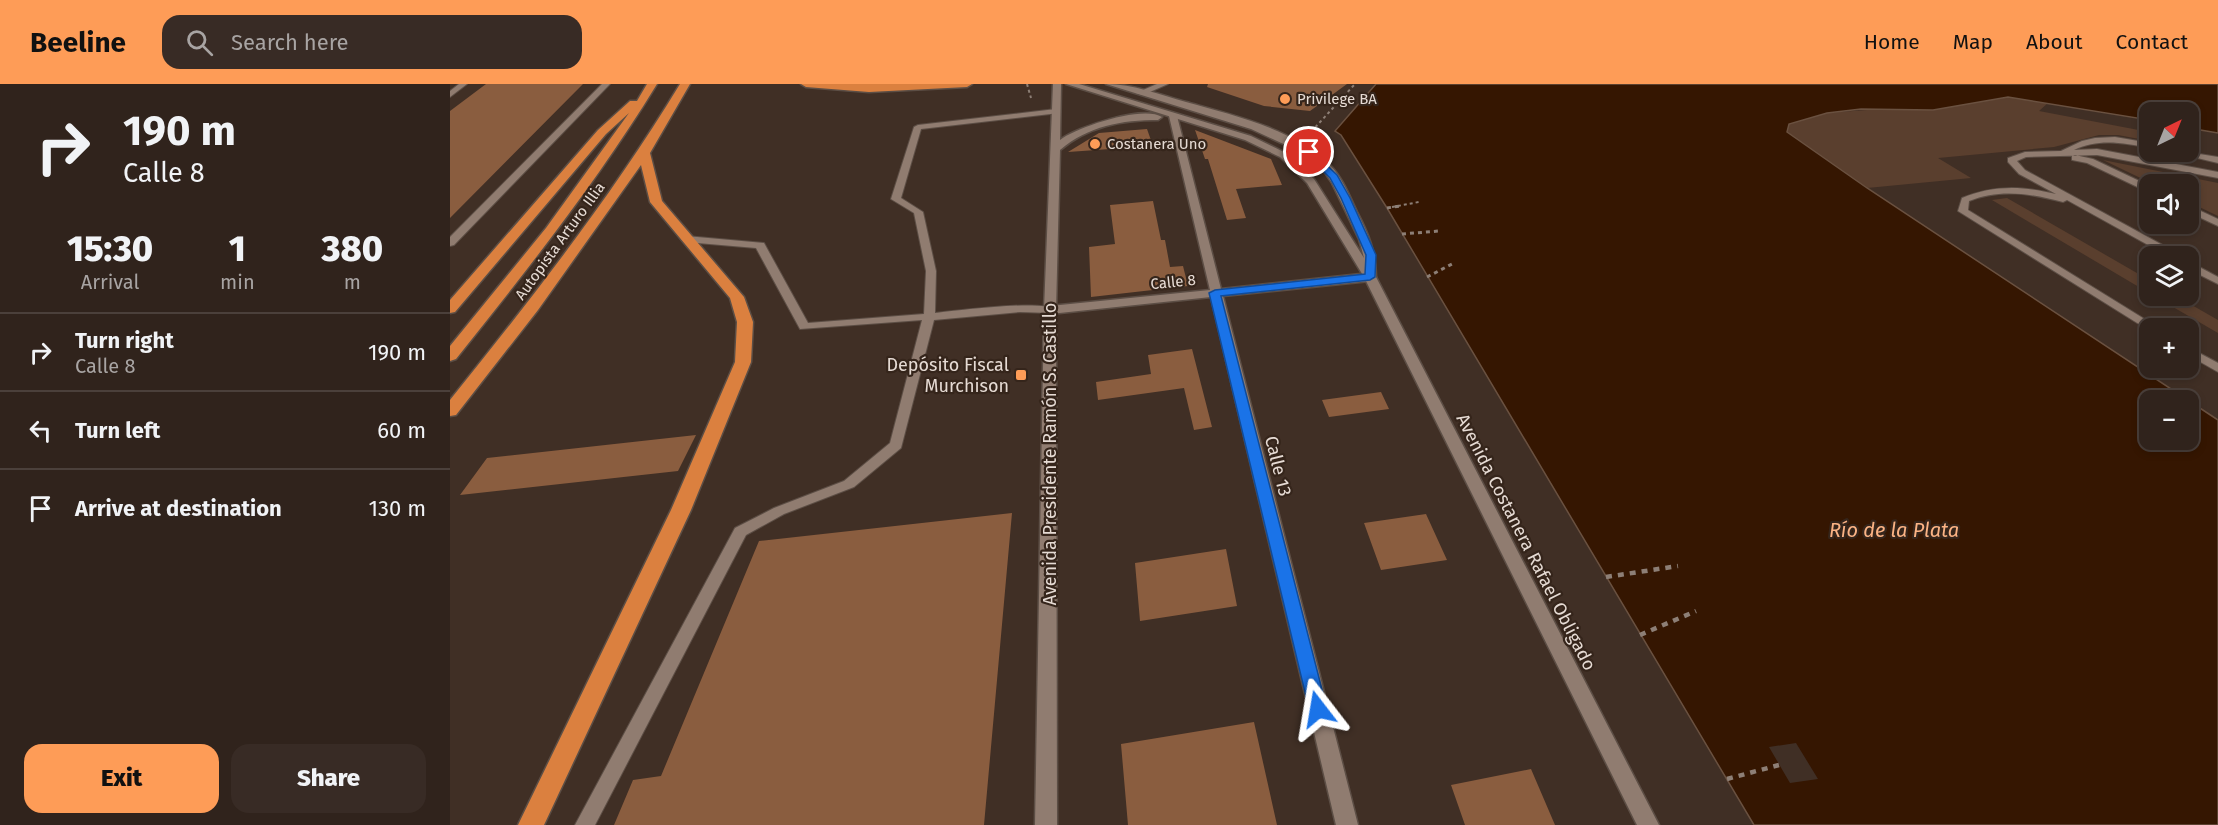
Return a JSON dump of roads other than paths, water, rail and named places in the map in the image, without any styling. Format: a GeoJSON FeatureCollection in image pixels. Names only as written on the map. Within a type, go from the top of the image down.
{"type":"FeatureCollection","features":[{"type":"Feature","properties":{"kind":"highway","name":"Autopista Arturo Illia"},"geometry":{"type":"LineString","coordinates":[[450,411],[533,306],[644,153],[685,84]]}},
{"type":"Feature","properties":{"kind":"highway"},"geometry":{"type":"LineString","coordinates":[[806,84],[878,89],[967,84]]}},
{"type":"Feature","properties":{"kind":"highway","name":"Autopista Arturo Illia"},"geometry":{"type":"LineString","coordinates":[[450,356],[551,231],[621,134],[650,87]]}},
{"type":"Feature","properties":{"kind":"highway"},"geometry":{"type":"LineString","coordinates":[[450,309],[602,132],[650,87]]}},
{"type":"Feature","properties":{"kind":"highway"},"geometry":{"type":"LineString","coordinates":[[531,825],[600,685],[671,530],[743,362],[745,322],[737,297],[656,202],[644,153]]}},
{"type":"Feature","properties":{"kind":"main road","name":"Avenida Presidente Ramón S. Castillo"},"geometry":{"type":"LineString","coordinates":[[1046,825],[1050,310],[1057,84]]}},
{"type":"Feature","properties":{"kind":"main road","name":"Avenida Costanera Rafael Obligado"},"geometry":{"type":"LineString","coordinates":[[1070,84],[1248,138],[1269,147],[1294,164],[1311,181],[1370,277],[1648,825]]}},
{"type":"Feature","properties":{"kind":"main road","name":"Avenida Costanera Rafael Obligado"},"geometry":{"type":"LineString","coordinates":[[1110,84],[1271,134],[1300,147],[1323,163],[1334,177],[1345,198],[1371,255],[1370,277]]}},
{"type":"Feature","properties":{"kind":"main road"},"geometry":{"type":"LineString","coordinates":[[1055,149],[1077,133],[1112,121],[1173,116]]}},
{"type":"Feature","properties":{"kind":"main road","name":"Calle 13"},"geometry":{"type":"LineString","coordinates":[[1173,116],[1347,825]]}},
{"type":"Feature","properties":{"kind":"main road","name":"Calle 8"},"geometry":{"type":"LineString","coordinates":[[1050,310],[1370,277]]}},
{"type":"Feature","properties":{"kind":"lane"},"geometry":{"type":"LineString","coordinates":[[452,91],[464,84]]}},
{"type":"Feature","properties":{"kind":"lane"},"geometry":{"type":"LineString","coordinates":[[450,243],[606,84]]}},
{"type":"Feature","properties":{"kind":"lane"},"geometry":{"type":"LineString","coordinates":[[1140,93],[1164,84]]}},
{"type":"Feature","properties":{"kind":"lane"},"geometry":{"type":"LineString","coordinates":[[585,825],[740,532],[779,511],[849,484],[896,446],[929,317],[931,271],[918,212],[896,199],[918,126],[1056,111]]}},
{"type":"Feature","properties":{"kind":"lane"},"geometry":{"type":"LineString","coordinates":[[2061,156],[2080,143],[2091,140],[2109,138],[2139,144]]}},
{"type":"Feature","properties":{"kind":"lane"},"geometry":{"type":"LineString","coordinates":[[2157,246],[2022,172],[2011,160],[2025,155],[2061,156],[2097,152],[2218,175]]}},
{"type":"Feature","properties":{"kind":"lane"},"geometry":{"type":"LineString","coordinates":[[2061,156],[2090,161],[2139,185]]}},
{"type":"Feature","properties":{"kind":"lane"},"geometry":{"type":"LineString","coordinates":[[2199,156],[2218,160]]}},
{"type":"Feature","properties":{"kind":"lane"},"geometry":{"type":"LineString","coordinates":[[2086,206],[2034,193],[2003,189],[1981,192],[1965,200],[1963,211],[2139,319]]}},
{"type":"Feature","properties":{"kind":"lane"},"geometry":{"type":"LineString","coordinates":[[2199,213],[2218,222]]}},
{"type":"Feature","properties":{"kind":"lane"},"geometry":{"type":"LineString","coordinates":[[686,239],[760,245],[804,327],[1020,309],[1050,310]]}},
{"type":"Feature","properties":{"kind":"lane"},"geometry":{"type":"LineString","coordinates":[[2199,270],[2218,281]]}},
{"type":"Feature","properties":{"kind":"lane"},"geometry":{"type":"LineString","coordinates":[[2199,357],[2218,368]]}},
{"type":"Feature","properties":{"kind":"water","name":"Río de la Plata"},"geometry":{"type":"Polygon","coordinates":[[[1376,84],[2218,84],[2218,133],[2199,130],[2199,102],[2139,102],[2139,118],[2008,97],[1933,110],[1861,109],[1827,113],[1789,124],[1787,132],[1867,188],[2139,368],[2139,378],[2155,378],[2173,390],[2139,390],[2139,450],[2199,450],[2199,407],[2218,420],[2218,825],[1754,825],[1387,208],[1341,135],[1335,131],[1376,84]]]}},
{"type":"Feature","properties":{"kind":"place","name":"Privilege BA"},"geometry":{"type":"Point","coordinates":[1285,99]}},
{"type":"Feature","properties":{"kind":"place","name":"Costanera Uno"},"geometry":{"type":"Point","coordinates":[1095,144]}},
{"type":"Feature","properties":{"kind":"place","name":"Depósito Fiscal Murchison"},"geometry":{"type":"Point","coordinates":[1021,375]}}]}
